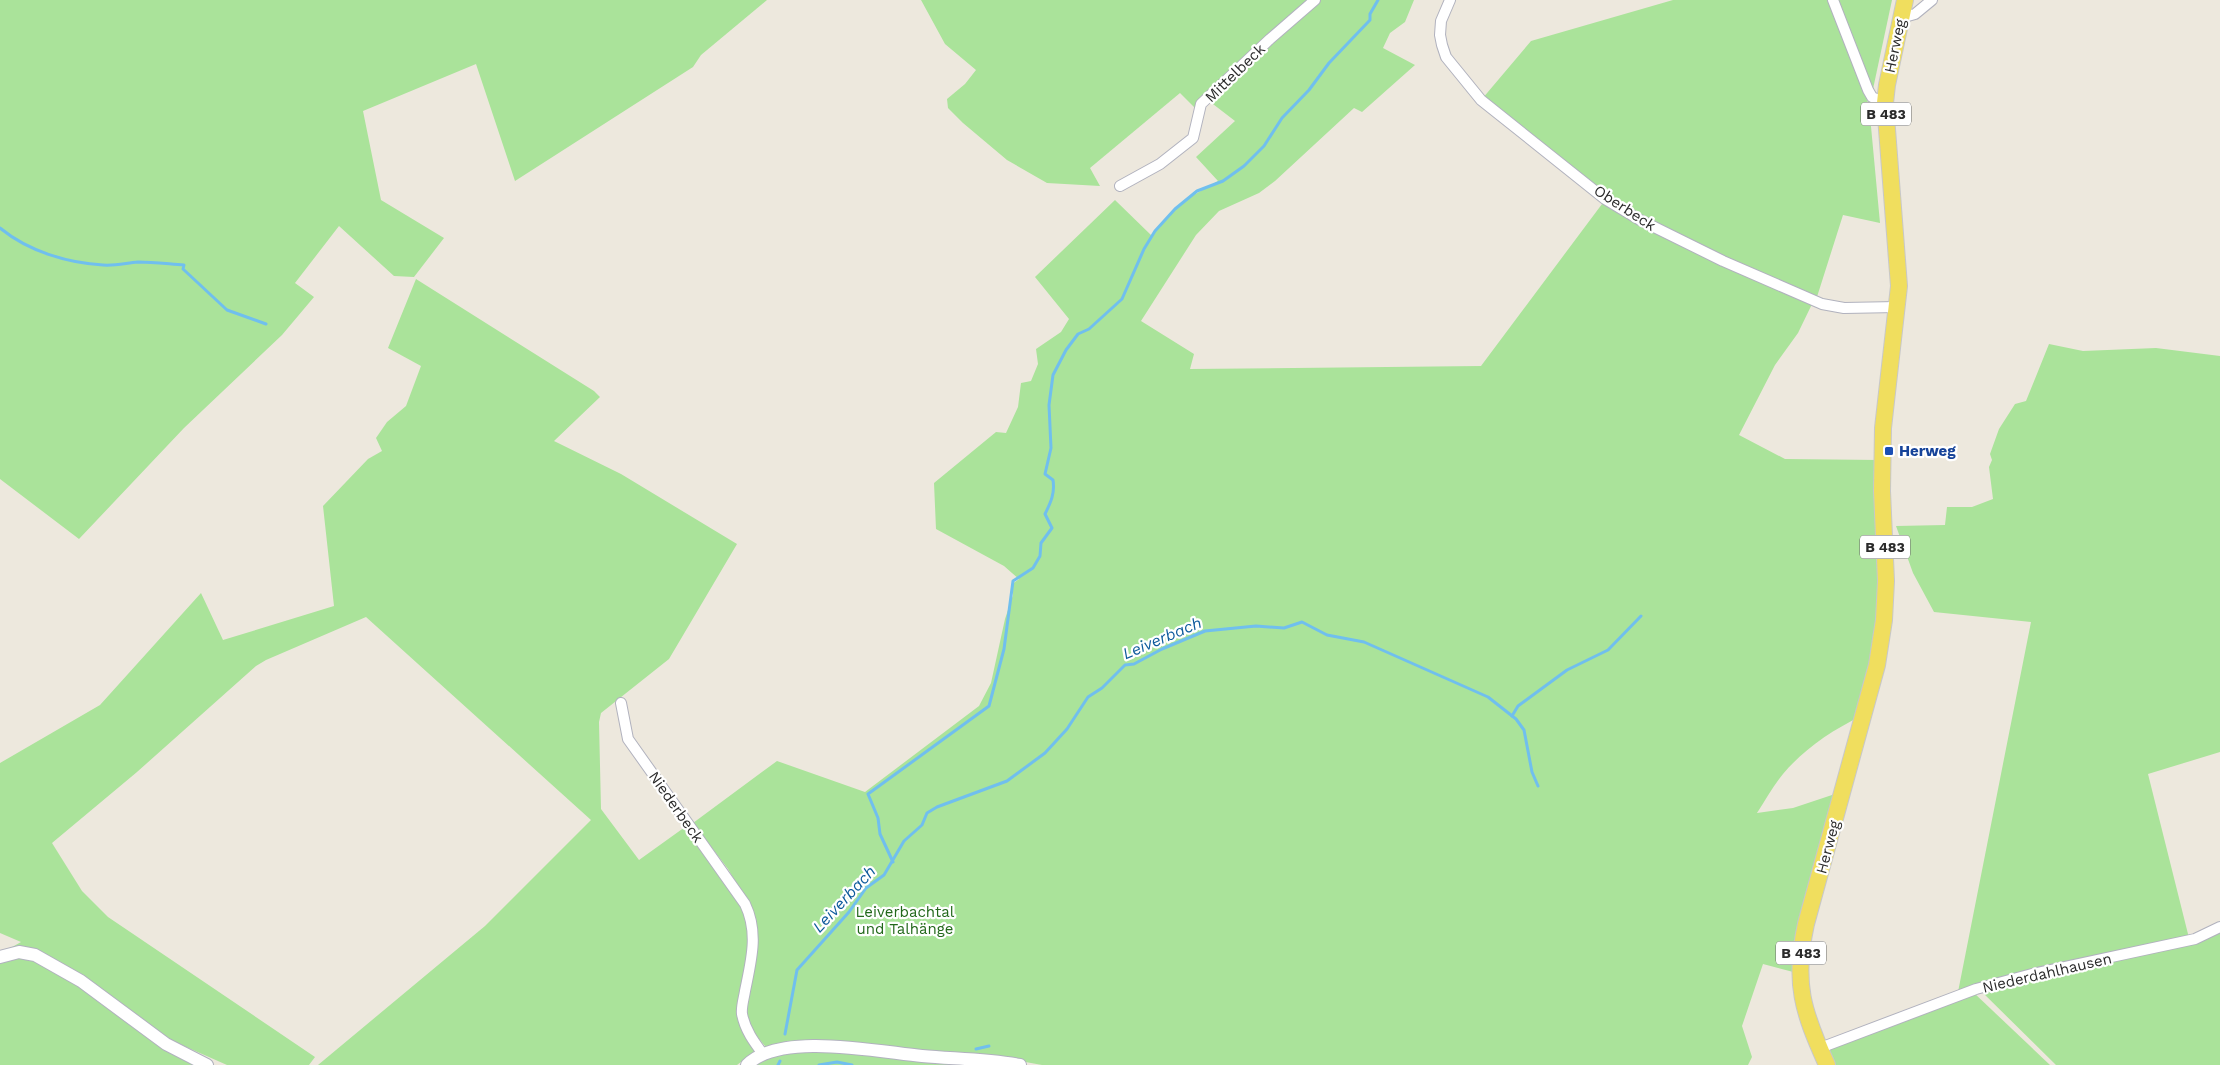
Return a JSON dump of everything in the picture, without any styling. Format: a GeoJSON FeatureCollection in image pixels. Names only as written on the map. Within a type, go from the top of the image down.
{"type":"FeatureCollection","features":[{"type":"Feature","properties":{"kind":"main road","name":"Herweg"},"geometry":{"type":"LineString","coordinates":[[1828,1065],[1803,1005],[1799,973],[1806,924],[1877,666],[1884,620],[1886,581],[1882,491],[1883,428],[1897,307],[1898,260],[1885,103],[1905,0]]}},
{"type":"Feature","properties":{"kind":"street","name":"Mittelbeck"},"geometry":{"type":"LineString","coordinates":[[1120,186],[1160,164],[1193,138],[1201,104],[1270,39],[1315,0]]}},
{"type":"Feature","properties":{"kind":"street","name":"Oberbeck"},"geometry":{"type":"LineString","coordinates":[[1450,0],[1441,21],[1440,35],[1446,57],[1481,100],[1605,199],[1672,237],[1822,304],[1844,308],[1897,307]]}},
{"type":"Feature","properties":{"kind":"street"},"geometry":{"type":"LineString","coordinates":[[1833,0],[1868,90],[1872,97],[1885,103]]}},
{"type":"Feature","properties":{"kind":"street"},"geometry":{"type":"LineString","coordinates":[[1901,18],[1916,14],[1932,0]]}},
{"type":"Feature","properties":{"kind":"street","name":"Niederbeck"},"geometry":{"type":"LineString","coordinates":[[621,703],[628,739],[745,904],[751,916],[753,941],[741,1012],[749,1034],[764,1054]]}},
{"type":"Feature","properties":{"kind":"street","name":"Niederdahlhausen"},"geometry":{"type":"LineString","coordinates":[[1820,1048],[1976,990],[2032,974],[2187,941],[2220,927]]}},
{"type":"Feature","properties":{"kind":"street"},"geometry":{"type":"LineString","coordinates":[[2,953],[19,952],[35,955],[81,981],[166,1044],[207,1065]]}},
{"type":"Feature","properties":{"kind":"street"},"geometry":{"type":"LineString","coordinates":[[747,1065],[764,1054],[788,1048],[809,1046],[854,1047],[922,1056],[974,1058],[1020,1065]]}},
{"type":"Feature","properties":{"kind":"green space"},"geometry":{"type":"Polygon","coordinates":[[[0,0],[767,0],[701,55],[693,67],[515,181],[476,64],[363,111],[381,200],[444,238],[414,277],[394,276],[339,226],[295,283],[314,297],[282,335],[184,428],[79,539],[0,479],[0,0]]]}},
{"type":"Feature","properties":{"kind":"green space"},"geometry":{"type":"Polygon","coordinates":[[[921,0],[1313,0],[1196,109],[1180,93],[1090,168],[1100,186],[1047,183],[1007,160],[948,108],[947,99],[965,84],[976,70],[945,44],[921,0]]]}},
{"type":"Feature","properties":{"kind":"green space","name":"Leiverbachtal und Talhänge"},"geometry":{"type":"Polygon","coordinates":[[[1319,0],[1414,0],[1405,22],[1390,33],[1383,48],[1415,65],[1362,112],[1354,108],[1275,181],[1259,193],[1219,211],[1196,235],[1141,321],[1194,354],[1190,369],[1481,366],[1605,200],[1813,302],[1798,333],[1775,365],[1739,435],[1785,459],[1880,460],[1883,582],[1861,716],[1829,734],[1800,756],[1772,788],[1757,813],[1793,808],[1841,792],[1797,973],[1763,964],[1742,1026],[1752,1057],[1748,1065],[1042,1065],[1020,1061],[1019,1065],[753,1065],[772,1055],[770,1046],[765,1046],[754,1033],[743,1013],[757,949],[738,886],[728,869],[693,823],[777,761],[865,792],[979,706],[991,683],[1005,619],[1013,595],[1011,585],[1019,579],[1004,566],[936,529],[934,483],[996,432],[1006,433],[1018,407],[1021,383],[1031,381],[1038,364],[1036,349],[1061,332],[1069,319],[1035,277],[1115,200],[1152,236],[1164,220],[1185,200],[1218,181],[1196,157],[1235,121],[1209,101],[1319,0]]]}},
{"type":"Feature","properties":{"kind":"green space"},"geometry":{"type":"Polygon","coordinates":[[[1673,0],[1831,0],[1869,105],[1880,223],[1843,215],[1816,300],[1724,260],[1607,198],[1482,99],[1531,41],[1673,0]]]}},
{"type":"Feature","properties":{"kind":"green space"},"geometry":{"type":"Polygon","coordinates":[[[1836,0],[1892,0],[1873,89],[1836,0]]]}},
{"type":"Feature","properties":{"kind":"green space"},"geometry":{"type":"Polygon","coordinates":[[[416,279],[594,391],[600,397],[554,441],[621,474],[737,544],[669,659],[601,713],[599,722],[601,809],[639,860],[685,827],[749,917],[750,950],[738,1015],[755,1051],[737,1065],[318,1065],[485,926],[591,820],[366,617],[256,666],[137,772],[52,843],[82,891],[108,917],[315,1057],[309,1065],[227,1065],[168,1039],[200,1065],[0,1065],[0,954],[21,942],[0,933],[0,763],[100,705],[201,593],[223,640],[334,606],[323,506],[368,459],[382,451],[376,438],[387,422],[406,406],[421,366],[388,348],[416,279]]]}},
{"type":"Feature","properties":{"kind":"green space"},"geometry":{"type":"Polygon","coordinates":[[[2049,344],[2083,351],[2156,348],[2220,356],[2220,752],[2148,774],[2189,938],[1958,992],[2031,622],[1934,612],[1913,573],[1896,526],[1945,525],[1947,507],[1972,507],[1993,499],[1989,467],[1992,460],[1990,454],[1999,429],[2015,404],[2026,401],[2049,344]]]}},
{"type":"Feature","properties":{"kind":"green space"},"geometry":{"type":"Polygon","coordinates":[[[2220,930],[2220,1065],[2056,1065],[1980,990],[2035,974],[2153,953],[2220,930]]]}},
{"type":"Feature","properties":{"kind":"green space"},"geometry":{"type":"Polygon","coordinates":[[[1973,992],[2050,1065],[1830,1065],[1822,1049],[1973,992]]]}},
{"type":"Feature","properties":{"kind":"waterway"},"geometry":{"type":"LineString","coordinates":[[893,862],[880,834],[878,818],[868,794],[989,706],[1004,649],[1013,581],[1033,568],[1040,556],[1041,543],[1052,528],[1045,514],[1053,493],[1053,480],[1045,474],[1051,448],[1049,405],[1053,375],[1066,350],[1078,334],[1089,329],[1122,299],[1144,249],[1155,231],[1175,209],[1197,191],[1223,181],[1244,166],[1264,146],[1282,118],[1309,90],[1329,63],[1370,20],[1370,14],[1378,0]]}},
{"type":"Feature","properties":{"kind":"waterway"},"geometry":{"type":"LineString","coordinates":[[0,228],[35,249],[76,262],[107,265],[138,262],[184,265],[183,269],[227,310],[266,324]]}},
{"type":"Feature","properties":{"kind":"waterway"},"geometry":{"type":"LineString","coordinates":[[1512,716],[1518,706],[1567,670],[1608,650],[1641,616]]}},
{"type":"Feature","properties":{"kind":"waterway","name":"Leiverbach"},"geometry":{"type":"LineString","coordinates":[[785,1034],[797,970],[849,912],[866,888],[884,875],[904,841],[922,825],[927,813],[937,807],[1007,781],[1045,753],[1067,729],[1088,697],[1102,688],[1125,665],[1134,664],[1162,649],[1205,631],[1256,626],[1284,628],[1302,622],[1327,635],[1364,642],[1488,697],[1516,719],[1524,730],[1532,772],[1538,786]]}},
{"type":"Feature","properties":{"kind":"waterway"},"geometry":{"type":"LineString","coordinates":[[976,1049],[989,1046]]}},
{"type":"Feature","properties":{"kind":"waterway","name":"Leiverbach"},"geometry":{"type":"LineString","coordinates":[[778,1065],[780,1061]]}},
{"type":"Feature","properties":{"kind":"waterway"},"geometry":{"type":"LineString","coordinates":[[819,1065],[837,1062],[852,1065]]}},
{"type":"Feature","properties":{"kind":"place","name":"Herweg"},"geometry":{"type":"Point","coordinates":[1889,451]}}]}
